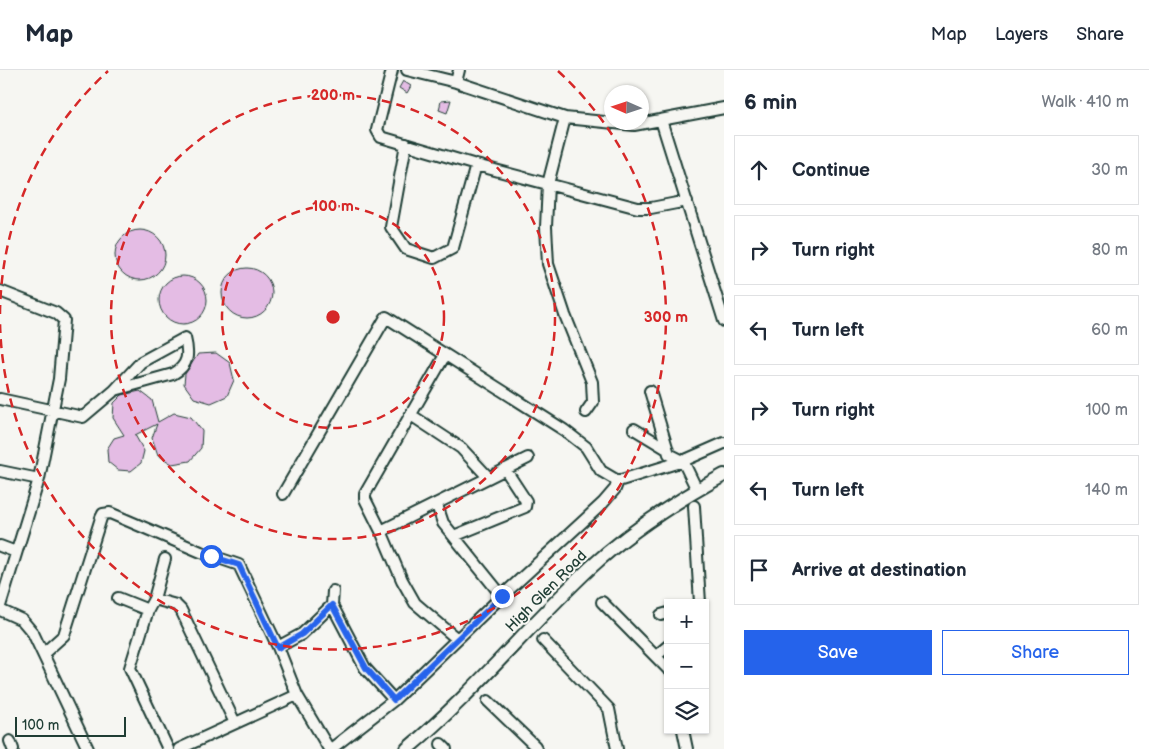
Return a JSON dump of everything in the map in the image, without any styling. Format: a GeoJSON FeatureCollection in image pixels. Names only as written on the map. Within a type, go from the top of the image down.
{"type":"FeatureCollection","features":[{"type":"Feature","properties":{"kind":"main road","name":"High Glen Road"},"geometry":{"type":"LineString","coordinates":[[406,749],[441,720],[590,568],[646,522],[724,475]]}},
{"type":"Feature","properties":{"kind":"street"},"geometry":{"type":"LineString","coordinates":[[392,70],[377,132],[381,136],[476,165],[643,208],[687,201]]}},
{"type":"Feature","properties":{"kind":"street"},"geometry":{"type":"LineString","coordinates":[[408,70],[456,82],[565,118],[634,125],[724,108]]}},
{"type":"Feature","properties":{"kind":"street"},"geometry":{"type":"LineString","coordinates":[[456,82],[460,70]]}},
{"type":"Feature","properties":{"kind":"street"},"geometry":{"type":"LineString","coordinates":[[565,118],[548,184],[546,227],[548,264],[565,315],[592,382],[593,402],[586,412]]}},
{"type":"Feature","properties":{"kind":"street"},"geometry":{"type":"LineString","coordinates":[[661,120],[724,321]]}},
{"type":"Feature","properties":{"kind":"street"},"geometry":{"type":"LineString","coordinates":[[406,144],[391,227],[406,249],[434,258],[453,248],[476,165]]}},
{"type":"Feature","properties":{"kind":"street"},"geometry":{"type":"LineString","coordinates":[[0,292],[56,313],[64,320],[59,379],[39,479],[0,606]]}},
{"type":"Feature","properties":{"kind":"street"},"geometry":{"type":"LineString","coordinates":[[283,494],[385,318],[389,318],[564,430],[586,447],[602,471],[618,481],[683,461],[724,443]]}},
{"type":"Feature","properties":{"kind":"street"},"geometry":{"type":"LineString","coordinates":[[0,399],[84,417],[115,390],[141,362],[185,338],[188,353],[187,361],[181,370],[164,377],[115,390]]}},
{"type":"Feature","properties":{"kind":"street"},"geometry":{"type":"LineString","coordinates":[[445,355],[365,494],[365,499],[402,580],[415,603],[457,639]]}},
{"type":"Feature","properties":{"kind":"street"},"geometry":{"type":"LineString","coordinates":[[650,391],[659,416],[667,449],[673,458],[683,461],[697,490]]}},
{"type":"Feature","properties":{"kind":"street"},"geometry":{"type":"LineString","coordinates":[[411,415],[461,448],[488,477]]}},
{"type":"Feature","properties":{"kind":"street"},"geometry":{"type":"LineString","coordinates":[[634,429],[667,449]]}},
{"type":"Feature","properties":{"kind":"street"},"geometry":{"type":"LineString","coordinates":[[381,532],[528,458]]}},
{"type":"Feature","properties":{"kind":"street"},"geometry":{"type":"LineString","coordinates":[[454,536],[527,505],[505,469]]}},
{"type":"Feature","properties":{"kind":"street"},"geometry":{"type":"LineString","coordinates":[[0,471],[39,479]]}},
{"type":"Feature","properties":{"kind":"street"},"geometry":{"type":"LineString","coordinates":[[44,653],[64,635],[101,518],[107,513],[201,552],[236,562],[242,569],[297,695],[330,749],[394,700],[502,596],[603,503],[616,489],[618,481]]}},
{"type":"Feature","properties":{"kind":"street"},"geometry":{"type":"LineString","coordinates":[[437,505],[439,517],[502,596]]}},
{"type":"Feature","properties":{"kind":"street"},"geometry":{"type":"LineString","coordinates":[[694,506],[699,599]]}},
{"type":"Feature","properties":{"kind":"street"},"geometry":{"type":"LineString","coordinates":[[0,546],[16,552]]}},
{"type":"Feature","properties":{"kind":"street"},"geometry":{"type":"LineString","coordinates":[[165,559],[154,599],[148,610],[130,668],[168,749]]}},
{"type":"Feature","properties":{"kind":"street"},"geometry":{"type":"LineString","coordinates":[[332,591],[332,605],[366,668],[394,700]]}},
{"type":"Feature","properties":{"kind":"street"},"geometry":{"type":"LineString","coordinates":[[118,598],[148,610]]}},
{"type":"Feature","properties":{"kind":"street"},"geometry":{"type":"LineString","coordinates":[[154,599],[176,605],[182,610],[235,723]]}},
{"type":"Feature","properties":{"kind":"street"},"geometry":{"type":"LineString","coordinates":[[602,602],[664,665]]}},
{"type":"Feature","properties":{"kind":"street"},"geometry":{"type":"LineString","coordinates":[[278,648],[302,634],[332,605]]}},
{"type":"Feature","properties":{"kind":"street"},"geometry":{"type":"LineString","coordinates":[[0,610],[22,620],[32,633],[44,653],[88,749]]}},
{"type":"Feature","properties":{"kind":"street"},"geometry":{"type":"LineString","coordinates":[[543,640],[609,709],[618,749]]}},
{"type":"Feature","properties":{"kind":"street"},"geometry":{"type":"LineString","coordinates":[[656,656],[664,649]]}},
{"type":"Feature","properties":{"kind":"street"},"geometry":{"type":"LineString","coordinates":[[179,749],[297,695]]}},
{"type":"Feature","properties":{"kind":"street"},"geometry":{"type":"LineString","coordinates":[[488,701],[536,749]]}},
{"type":"Feature","properties":{"kind":"street"},"geometry":{"type":"LineString","coordinates":[[684,734],[687,749]]}},
{"type":"Feature","properties":{"kind":"building"},"geometry":{"type":"Polygon","coordinates":[[[403,81],[411,86],[407,93],[399,88],[403,81]]]}},
{"type":"Feature","properties":{"kind":"building"},"geometry":{"type":"Polygon","coordinates":[[[451,100],[447,113],[439,110],[441,101],[451,100]]]}},
{"type":"Feature","properties":{"kind":"building"},"geometry":{"type":"Polygon","coordinates":[[[135,230],[145,230],[158,237],[165,250],[165,260],[158,273],[145,280],[135,280],[126,276],[119,269],[115,260],[115,250],[119,241],[126,234],[135,230]]]}},
{"type":"Feature","properties":{"kind":"building"},"geometry":{"type":"Polygon","coordinates":[[[247,268],[257,270],[265,275],[270,283],[272,293],[270,303],[265,311],[257,316],[247,318],[237,316],[229,311],[224,303],[222,293],[224,283],[229,275],[237,270],[247,268]]]}},
{"type":"Feature","properties":{"kind":"building"},"geometry":{"type":"Polygon","coordinates":[[[178,276],[188,276],[200,283],[207,295],[207,305],[200,317],[188,324],[178,324],[170,320],[163,313],[159,305],[159,295],[163,287],[170,280],[178,276]]]}},
{"type":"Feature","properties":{"kind":"building"},"geometry":{"type":"Polygon","coordinates":[[[216,353],[230,363],[234,380],[227,396],[211,403],[194,398],[184,384],[185,374],[198,354],[216,353]]]}},
{"type":"Feature","properties":{"kind":"building"},"geometry":{"type":"Polygon","coordinates":[[[140,391],[152,400],[158,422],[174,413],[191,417],[202,431],[201,448],[190,461],[172,464],[158,455],[152,438],[157,424],[135,435],[144,451],[141,463],[131,471],[118,470],[108,462],[107,449],[114,438],[124,435],[113,418],[114,403],[122,395],[140,391]]]}},
{"type":"Feature","properties":{"kind":"route"},"geometry":{"type":"LineString","coordinates":[[211,556],[236,562],[242,569],[278,648],[302,634],[332,605],[366,668],[394,700],[502,596]]}}]}
